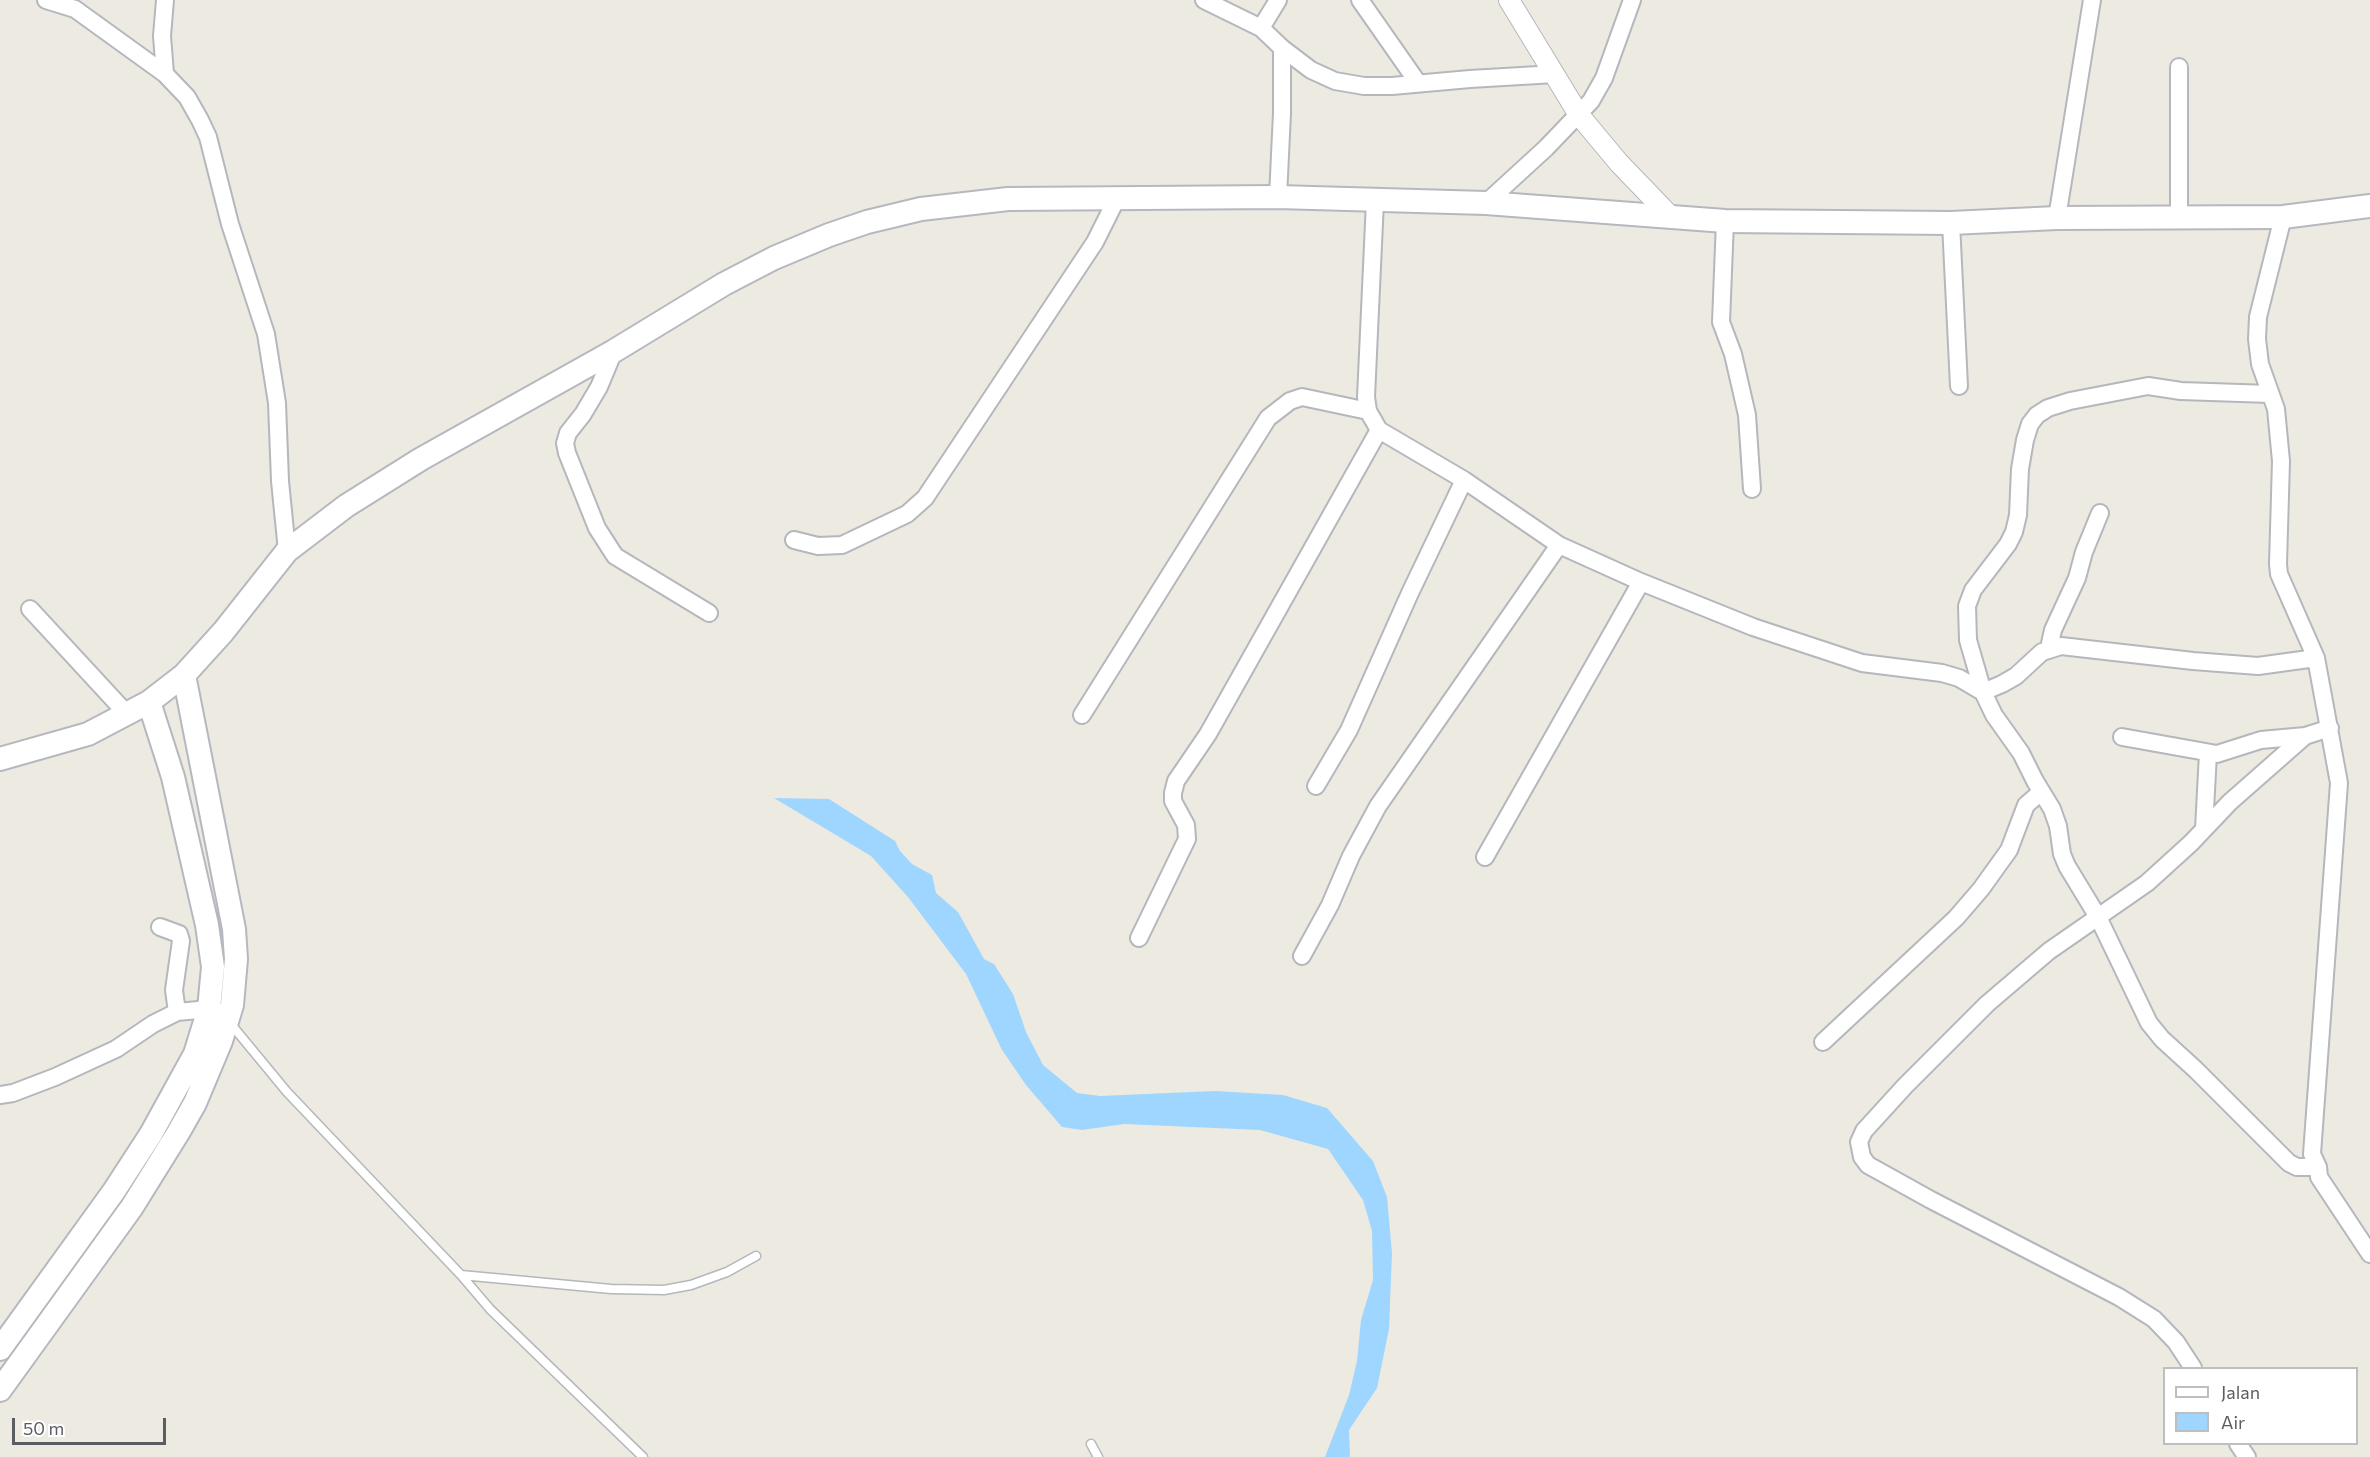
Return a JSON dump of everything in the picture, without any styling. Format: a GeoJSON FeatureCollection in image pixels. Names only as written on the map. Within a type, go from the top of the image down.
{"type":"FeatureCollection","features":[{"type":"Feature","properties":{"kind":"main road"},"geometry":{"type":"LineString","coordinates":[[0,759],[88,734],[149,702],[184,675],[224,632],[287,551],[346,506],[421,459],[614,351],[724,284],[774,258],[867,222],[921,209],[1008,199],[1278,197],[1486,203],[1725,221],[1951,223],[2057,218],[2283,217],[2370,206]]}},
{"type":"Feature","properties":{"kind":"main road"},"geometry":{"type":"LineString","coordinates":[[0,1390],[132,1207],[178,1133],[195,1103],[219,1015],[235,977],[234,928],[184,675]]}},
{"type":"Feature","properties":{"kind":"main road"},"geometry":{"type":"LineString","coordinates":[[0,1349],[114,1191],[151,1134],[219,1015],[207,925],[173,777],[149,702]]}},
{"type":"Feature","properties":{"kind":"street"},"geometry":{"type":"LineString","coordinates":[[46,0],[75,5],[165,74],[187,97],[208,137],[230,224],[266,334],[277,403],[280,481],[287,551]]}},
{"type":"Feature","properties":{"kind":"street"},"geometry":{"type":"LineString","coordinates":[[165,0],[162,36],[165,74]]}},
{"type":"Feature","properties":{"kind":"street"},"geometry":{"type":"LineString","coordinates":[[1204,0],[1261,28],[1282,48],[1311,70],[1335,81],[1364,86],[1392,86],[1555,74]]}},
{"type":"Feature","properties":{"kind":"street"},"geometry":{"type":"LineString","coordinates":[[1261,28],[1278,0]]}},
{"type":"Feature","properties":{"kind":"street"},"geometry":{"type":"LineString","coordinates":[[1360,0],[1418,83]]}},
{"type":"Feature","properties":{"kind":"street"},"geometry":{"type":"LineString","coordinates":[[1509,0],[1580,115],[1619,163],[1671,217]]}},
{"type":"Feature","properties":{"kind":"street"},"geometry":{"type":"LineString","coordinates":[[1486,203],[1580,115],[1591,101],[1604,78],[1632,0]]}},
{"type":"Feature","properties":{"kind":"street"},"geometry":{"type":"LineString","coordinates":[[2057,218],[2092,0]]}},
{"type":"Feature","properties":{"kind":"street"},"geometry":{"type":"LineString","coordinates":[[1278,197],[1282,48]]}},
{"type":"Feature","properties":{"kind":"street"},"geometry":{"type":"LineString","coordinates":[[2179,67],[2179,218]]}},
{"type":"Feature","properties":{"kind":"street"},"geometry":{"type":"LineString","coordinates":[[794,540],[818,546],[842,545],[907,514],[926,498],[1095,242],[1117,198]]}},
{"type":"Feature","properties":{"kind":"street"},"geometry":{"type":"LineString","coordinates":[[1375,201],[1366,397],[1368,411],[1379,430],[1464,480],[1559,545],[1641,582],[1753,627],[1862,663],[1942,673],[1959,678],[1983,692]]}},
{"type":"Feature","properties":{"kind":"street"},"geometry":{"type":"LineString","coordinates":[[2283,217],[2258,317],[2256,339],[2260,364],[2276,409],[2281,461],[2279,574],[2316,658],[2339,783],[2312,1154],[2318,1167],[2319,1177],[2370,1254]]}},
{"type":"Feature","properties":{"kind":"street"},"geometry":{"type":"LineString","coordinates":[[1725,221],[1721,322],[1733,354],[1747,415],[1752,489]]}},
{"type":"Feature","properties":{"kind":"street"},"geometry":{"type":"LineString","coordinates":[[1951,223],[1959,386]]}},
{"type":"Feature","properties":{"kind":"street"},"geometry":{"type":"LineString","coordinates":[[614,351],[599,387],[583,414],[568,433],[565,443],[567,453],[597,528],[615,556],[709,613]]}},
{"type":"Feature","properties":{"kind":"street"},"geometry":{"type":"LineString","coordinates":[[2270,394],[2181,391],[2148,386],[2070,400],[2048,408],[2037,415],[2030,424],[2025,440],[2020,469],[2018,516],[2008,544],[1973,590],[1967,606],[1968,640],[1990,709],[2021,753],[2052,809],[2057,822],[2059,844],[2067,866],[2098,917],[2154,1030],[2289,1163],[2297,1167],[2318,1167]]}},
{"type":"Feature","properties":{"kind":"street"},"geometry":{"type":"LineString","coordinates":[[1082,716],[1268,418],[1290,401],[1302,397],[1368,411]]}},
{"type":"Feature","properties":{"kind":"street"},"geometry":{"type":"LineString","coordinates":[[1139,938],[1187,839],[1186,825],[1173,801],[1176,781],[1208,734],[1379,430]]}},
{"type":"Feature","properties":{"kind":"street"},"geometry":{"type":"LineString","coordinates":[[1316,786],[1349,730],[1464,480]]}},
{"type":"Feature","properties":{"kind":"street"},"geometry":{"type":"LineString","coordinates":[[2049,648],[2060,614],[2077,579],[2084,552],[2100,513]]}},
{"type":"Feature","properties":{"kind":"street"},"geometry":{"type":"LineString","coordinates":[[1302,956],[1330,905],[1351,856],[1378,806],[1559,545]]}},
{"type":"Feature","properties":{"kind":"street"},"geometry":{"type":"LineString","coordinates":[[1485,857],[1641,582]]}},
{"type":"Feature","properties":{"kind":"street"},"geometry":{"type":"LineString","coordinates":[[30,609],[128,714]]}},
{"type":"Feature","properties":{"kind":"street"},"geometry":{"type":"LineString","coordinates":[[1983,692],[2016,676],[2049,648],[2061,646],[2258,666],[2316,658]]}},
{"type":"Feature","properties":{"kind":"street"},"geometry":{"type":"LineString","coordinates":[[2122,737],[2208,753],[2224,752],[2261,740],[2305,736],[2330,728]]}},
{"type":"Feature","properties":{"kind":"street"},"geometry":{"type":"LineString","coordinates":[[2192,1367],[2176,1342],[2154,1319],[2119,1297],[1868,1165],[1859,1148],[1864,1131],[1953,1036],[2049,951],[2147,883],[2230,802],[2305,736]]}},
{"type":"Feature","properties":{"kind":"street"},"geometry":{"type":"LineString","coordinates":[[2204,829],[2208,753]]}},
{"type":"Feature","properties":{"kind":"street"},"geometry":{"type":"LineString","coordinates":[[1823,1042],[1956,918],[1982,889],[2009,850],[2026,805],[2041,792]]}},
{"type":"Feature","properties":{"kind":"street"},"geometry":{"type":"LineString","coordinates":[[160,927],[179,934],[181,941],[174,990],[177,1012]]}},
{"type":"Feature","properties":{"kind":"street"},"geometry":{"type":"LineString","coordinates":[[0,1095],[13,1093],[55,1077],[116,1049],[153,1024],[177,1012],[219,1015]]}},
{"type":"Feature","properties":{"kind":"lane"},"geometry":{"type":"LineString","coordinates":[[219,1015],[287,1092],[461,1275],[490,1310],[643,1457]]}},
{"type":"Feature","properties":{"kind":"lane"},"geometry":{"type":"LineString","coordinates":[[461,1275],[611,1289],[664,1290],[691,1285],[727,1272],[756,1256]]}},
{"type":"Feature","properties":{"kind":"lane"},"geometry":{"type":"LineString","coordinates":[[1091,1444],[1098,1457]]}},
{"type":"Feature","properties":{"kind":"water"},"geometry":{"type":"Polygon","coordinates":[[[774,798],[829,799],[895,841],[900,851],[912,864],[932,875],[936,893],[958,912],[984,959],[994,964],[1013,994],[1026,1032],[1043,1065],[1077,1093],[1100,1096],[1215,1091],[1283,1095],[1327,1108],[1373,1161],[1387,1197],[1392,1253],[1389,1329],[1377,1388],[1349,1430],[1350,1457],[1325,1457],[1349,1395],[1357,1361],[1361,1320],[1373,1280],[1372,1231],[1363,1200],[1328,1149],[1260,1130],[1124,1124],[1082,1130],[1062,1127],[1026,1085],[1002,1050],[966,974],[908,897],[871,856],[774,798]]]}}]}
